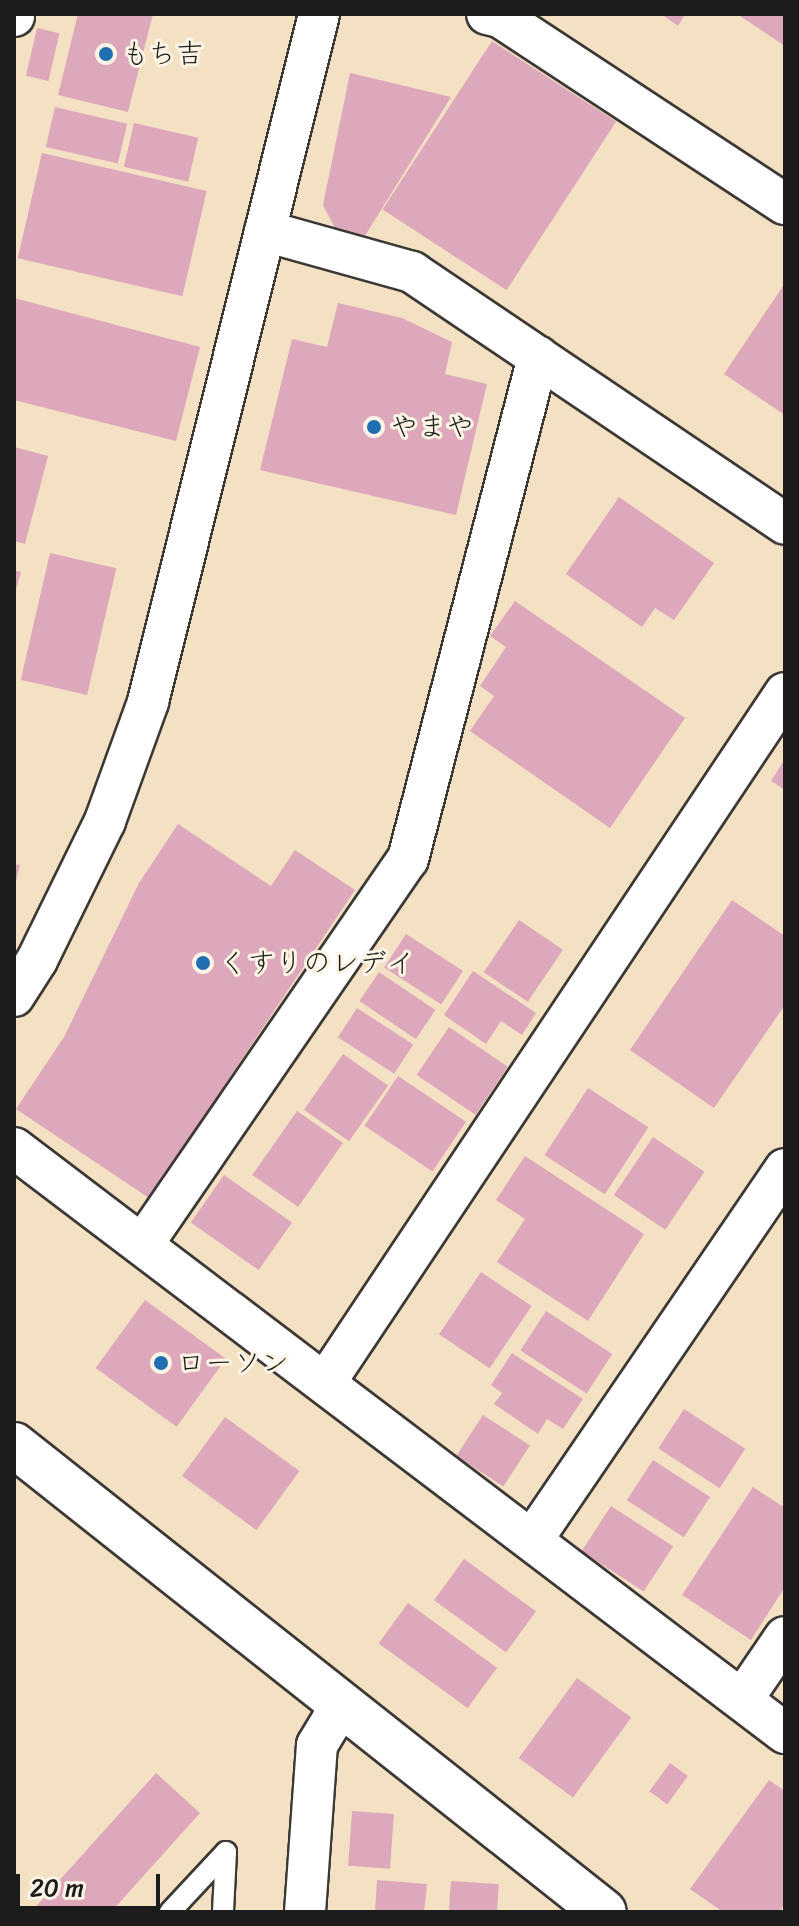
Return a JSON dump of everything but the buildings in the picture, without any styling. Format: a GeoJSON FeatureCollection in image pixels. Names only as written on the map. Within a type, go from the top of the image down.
{"type":"FeatureCollection","features":[{"type":"Feature","properties":{"kind":"street"},"geometry":{"type":"LineString","coordinates":[[14,996],[37,960],[105,821],[148,702],[319,14]]}},
{"type":"Feature","properties":{"kind":"street"},"geometry":{"type":"LineString","coordinates":[[487,14],[500,17],[785,204]]}},
{"type":"Feature","properties":{"kind":"street"},"geometry":{"type":"LineString","coordinates":[[265,231],[412,272],[785,524]]}},
{"type":"Feature","properties":{"kind":"street"},"geometry":{"type":"LineString","coordinates":[[143,1244],[408,859],[538,357]]}},
{"type":"Feature","properties":{"kind":"street"},"geometry":{"type":"LineString","coordinates":[[325,1383],[785,693]]}},
{"type":"Feature","properties":{"kind":"street"},"geometry":{"type":"LineString","coordinates":[[14,1148],[785,1733]]}},
{"type":"Feature","properties":{"kind":"street"},"geometry":{"type":"LineString","coordinates":[[532,1540],[785,1169]]}},
{"type":"Feature","properties":{"kind":"street"},"geometry":{"type":"LineString","coordinates":[[14,1445],[579,1904]]}},
{"type":"Feature","properties":{"kind":"street"},"geometry":{"type":"LineString","coordinates":[[742,1700],[785,1637]]}},
{"type":"Feature","properties":{"kind":"street"},"geometry":{"type":"LineString","coordinates":[[305,1912],[317,1745],[340,1707]]}},
{"type":"Feature","properties":{"kind":"lane"},"geometry":{"type":"LineString","coordinates":[[170,1912],[226,1852],[223,1912]]}},
{"type":"Feature","properties":{"kind":"place","name":"もち吉"},"geometry":{"type":"Point","coordinates":[106,54]}},
{"type":"Feature","properties":{"kind":"place","name":"やまや"},"geometry":{"type":"Point","coordinates":[374,427]}},
{"type":"Feature","properties":{"kind":"place","name":"くすりのレデイ"},"geometry":{"type":"Point","coordinates":[203,963]}},
{"type":"Feature","properties":{"kind":"place","name":"ローソン"},"geometry":{"type":"Point","coordinates":[161,1363]}}]}
